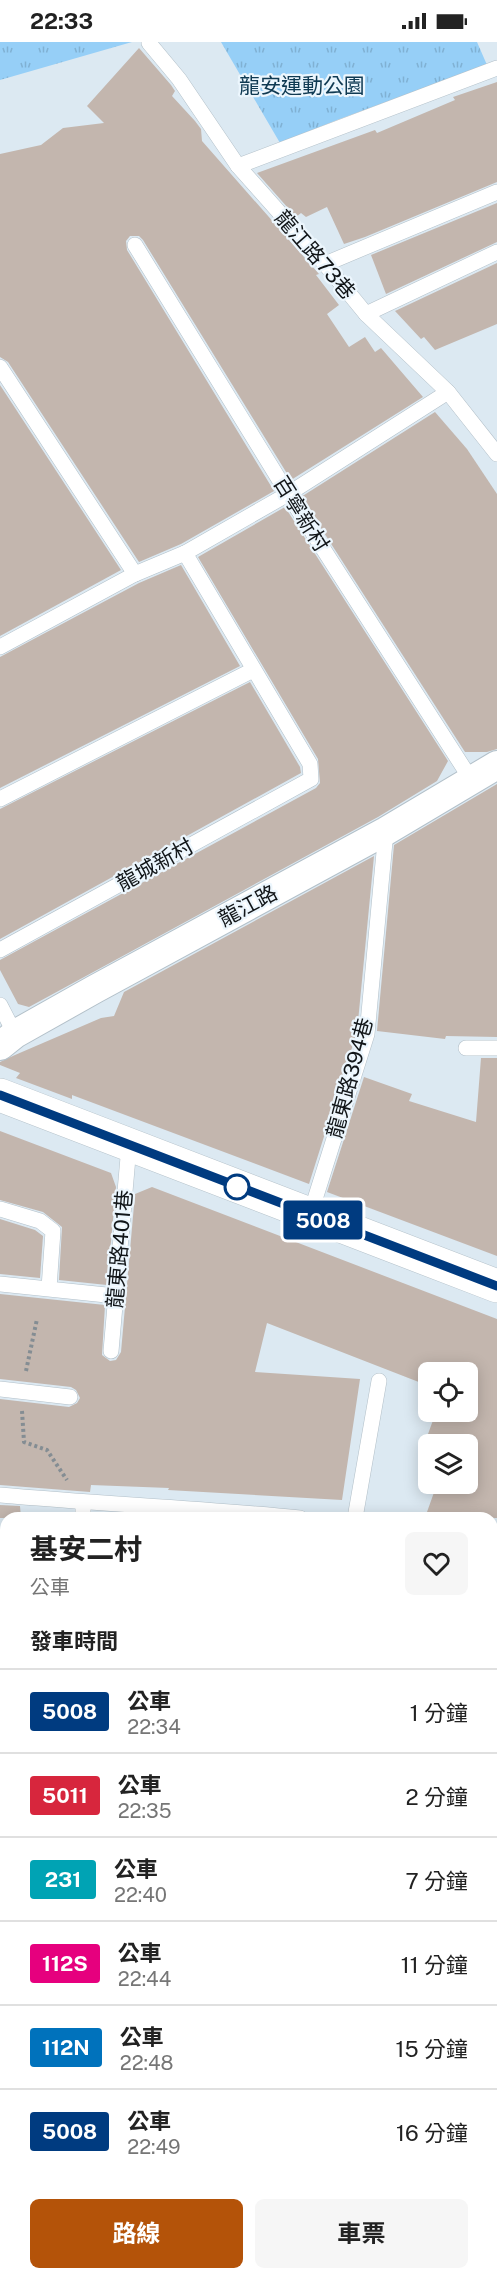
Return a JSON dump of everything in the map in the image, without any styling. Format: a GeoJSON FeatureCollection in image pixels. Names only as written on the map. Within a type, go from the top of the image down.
{"type":"FeatureCollection","features":[{"type":"Feature","properties":{"kind":"street","name":"龍江路"},"geometry":{"type":"LineString","coordinates":[[8,1040],[94,989],[386,831],[497,765]]}},
{"type":"Feature","properties":{"kind":"street"},"geometry":{"type":"LineString","coordinates":[[0,1095],[497,1286]]}},
{"type":"Feature","properties":{"kind":"lane","name":"龍江路73巷"},"geometry":{"type":"LineString","coordinates":[[149,43],[179,79],[238,166],[366,314],[448,392],[497,454]]}},
{"type":"Feature","properties":{"kind":"lane"},"geometry":{"type":"LineString","coordinates":[[238,166],[497,68]]}},
{"type":"Feature","properties":{"kind":"lane"},"geometry":{"type":"LineString","coordinates":[[325,264],[497,192]]}},
{"type":"Feature","properties":{"kind":"lane","name":"百寧新村"},"geometry":{"type":"LineString","coordinates":[[135,245],[288,494],[472,781]]}},
{"type":"Feature","properties":{"kind":"lane"},"geometry":{"type":"LineString","coordinates":[[366,314],[497,252]]}},
{"type":"Feature","properties":{"kind":"lane"},"geometry":{"type":"LineString","coordinates":[[0,367],[135,574]]}},
{"type":"Feature","properties":{"kind":"lane"},"geometry":{"type":"LineString","coordinates":[[0,647],[135,574],[185,553],[288,494],[448,392]]}},
{"type":"Feature","properties":{"kind":"lane"},"geometry":{"type":"LineString","coordinates":[[0,799],[253,670],[185,553]]}},
{"type":"Feature","properties":{"kind":"lane","name":"龍城新村"},"geometry":{"type":"LineString","coordinates":[[0,950],[311,779],[310,764],[253,670]]}},
{"type":"Feature","properties":{"kind":"lane","name":"龍東路394巷"},"geometry":{"type":"LineString","coordinates":[[310,1215],[367,1034],[386,831]]}},
{"type":"Feature","properties":{"kind":"lane"},"geometry":{"type":"LineString","coordinates":[[0,1005],[8,1040]]}},
{"type":"Feature","properties":{"kind":"lane"},"geometry":{"type":"LineString","coordinates":[[466,1048],[497,1048]]}},
{"type":"Feature","properties":{"kind":"lane","name":"龍東路401巷"},"geometry":{"type":"LineString","coordinates":[[111,1351],[129,1146]]}},
{"type":"Feature","properties":{"kind":"lane"},"geometry":{"type":"LineString","coordinates":[[0,1209],[40,1221],[53,1231],[49,1288]]}},
{"type":"Feature","properties":{"kind":"lane"},"geometry":{"type":"LineString","coordinates":[[0,1284],[116,1296]]}},
{"type":"Feature","properties":{"kind":"lane"},"geometry":{"type":"LineString","coordinates":[[356,1512],[379,1381]]}},
{"type":"Feature","properties":{"kind":"lane"},"geometry":{"type":"LineString","coordinates":[[0,1389],[70,1397]]}},
{"type":"Feature","properties":{"kind":"lane"},"geometry":{"type":"LineString","coordinates":[[0,1495],[83,1510],[150,1512]]}},
{"type":"Feature","properties":{"kind":"green space"},"geometry":{"type":"Polygon","coordinates":[[[0,42],[132,42],[0,80],[0,42]]]}},
{"type":"Feature","properties":{"kind":"green space","name":"龍安運動公園"},"geometry":{"type":"Polygon","coordinates":[[[221,42],[477,42],[487,65],[280,143],[221,42]]]}},
{"type":"Feature","properties":{"kind":"building"},"geometry":{"type":"Polygon","coordinates":[[[139,48],[171,85],[175,91],[172,96],[201,129],[202,141],[319,274],[316,275],[339,305],[327,314],[349,347],[365,337],[375,352],[381,348],[423,397],[291,480],[143,240],[139,236],[130,236],[126,241],[127,250],[274,491],[181,544],[139,562],[8,362],[0,357],[0,154],[41,145],[63,128],[104,123],[87,106],[139,48]]]}},
{"type":"Feature","properties":{"kind":"building"},"geometry":{"type":"Polygon","coordinates":[[[497,82],[497,182],[365,237],[344,244],[327,207],[306,217],[301,213],[296,217],[257,173],[375,130],[377,133],[455,100],[453,97],[497,82]]]}},
{"type":"Feature","properties":{"kind":"building"},"geometry":{"type":"Polygon","coordinates":[[[497,203],[497,242],[386,294],[371,255],[497,203]]]}},
{"type":"Feature","properties":{"kind":"building"},"geometry":{"type":"Polygon","coordinates":[[[497,263],[497,324],[435,350],[424,337],[421,339],[395,311],[497,263]]]}},
{"type":"Feature","properties":{"kind":"building"},"geometry":{"type":"Polygon","coordinates":[[[0,385],[121,570],[0,636],[0,385]]]}},
{"type":"Feature","properties":{"kind":"building"},"geometry":{"type":"Polygon","coordinates":[[[435,412],[467,449],[497,494],[497,749],[487,752],[465,752],[301,497],[435,412]]]}},
{"type":"Feature","properties":{"kind":"building"},"geometry":{"type":"Polygon","coordinates":[[[285,507],[448,761],[437,781],[378,817],[29,1007],[18,1004],[0,970],[0,960],[316,788],[320,783],[318,759],[198,557],[285,507]]]}},
{"type":"Feature","properties":{"kind":"building"},"geometry":{"type":"Polygon","coordinates":[[[181,565],[240,666],[0,788],[0,657],[139,583],[181,565]]]}},
{"type":"Feature","properties":{"kind":"building"},"geometry":{"type":"Polygon","coordinates":[[[250,682],[300,767],[301,773],[0,939],[0,809],[250,682]]]}},
{"type":"Feature","properties":{"kind":"building"},"geometry":{"type":"Polygon","coordinates":[[[497,784],[497,1037],[446,1036],[445,1039],[377,1031],[394,845],[497,784]]]}},
{"type":"Feature","properties":{"kind":"building"},"geometry":{"type":"Polygon","coordinates":[[[374,856],[357,1032],[309,1184],[72,1095],[72,1099],[16,1078],[20,1073],[0,1065],[0,1062],[15,1055],[101,1018],[114,1016],[124,992],[374,856]]]}},
{"type":"Feature","properties":{"kind":"building"},"geometry":{"type":"Polygon","coordinates":[[[481,1058],[497,1058],[497,1256],[327,1192],[364,1077],[412,1094],[409,1101],[476,1122],[481,1058]]]}},
{"type":"Feature","properties":{"kind":"building"},"geometry":{"type":"Polygon","coordinates":[[[0,1131],[111,1173],[116,1187],[107,1285],[59,1280],[62,1227],[43,1212],[0,1200],[0,1131]]]}},
{"type":"Feature","properties":{"kind":"building"},"geometry":{"type":"Polygon","coordinates":[[[152,1187],[497,1319],[497,1512],[427,1512],[433,1494],[478,1494],[478,1434],[428,1434],[432,1422],[478,1422],[478,1362],[418,1362],[418,1382],[267,1323],[255,1372],[360,1379],[342,1500],[168,1490],[169,1488],[91,1485],[90,1492],[0,1485],[0,1399],[69,1407],[77,1403],[80,1398],[76,1390],[71,1387],[0,1379],[0,1294],[105,1305],[102,1355],[110,1361],[116,1360],[121,1352],[135,1194],[152,1187]]]}},
{"type":"Feature","properties":{"kind":"building"},"geometry":{"type":"Polygon","coordinates":[[[0,1219],[35,1230],[43,1236],[40,1278],[0,1274],[0,1219]]]}},
{"type":"Feature","properties":{"kind":"building"},"geometry":{"type":"Polygon","coordinates":[[[0,1505],[20,1506],[20,1512],[0,1512],[0,1505]]]}},
{"type":"Feature","properties":{"kind":"bus line","name":"5008"},"geometry":{"type":"LineString","coordinates":[[0,1095],[73,1125],[497,1286]]}}]}
